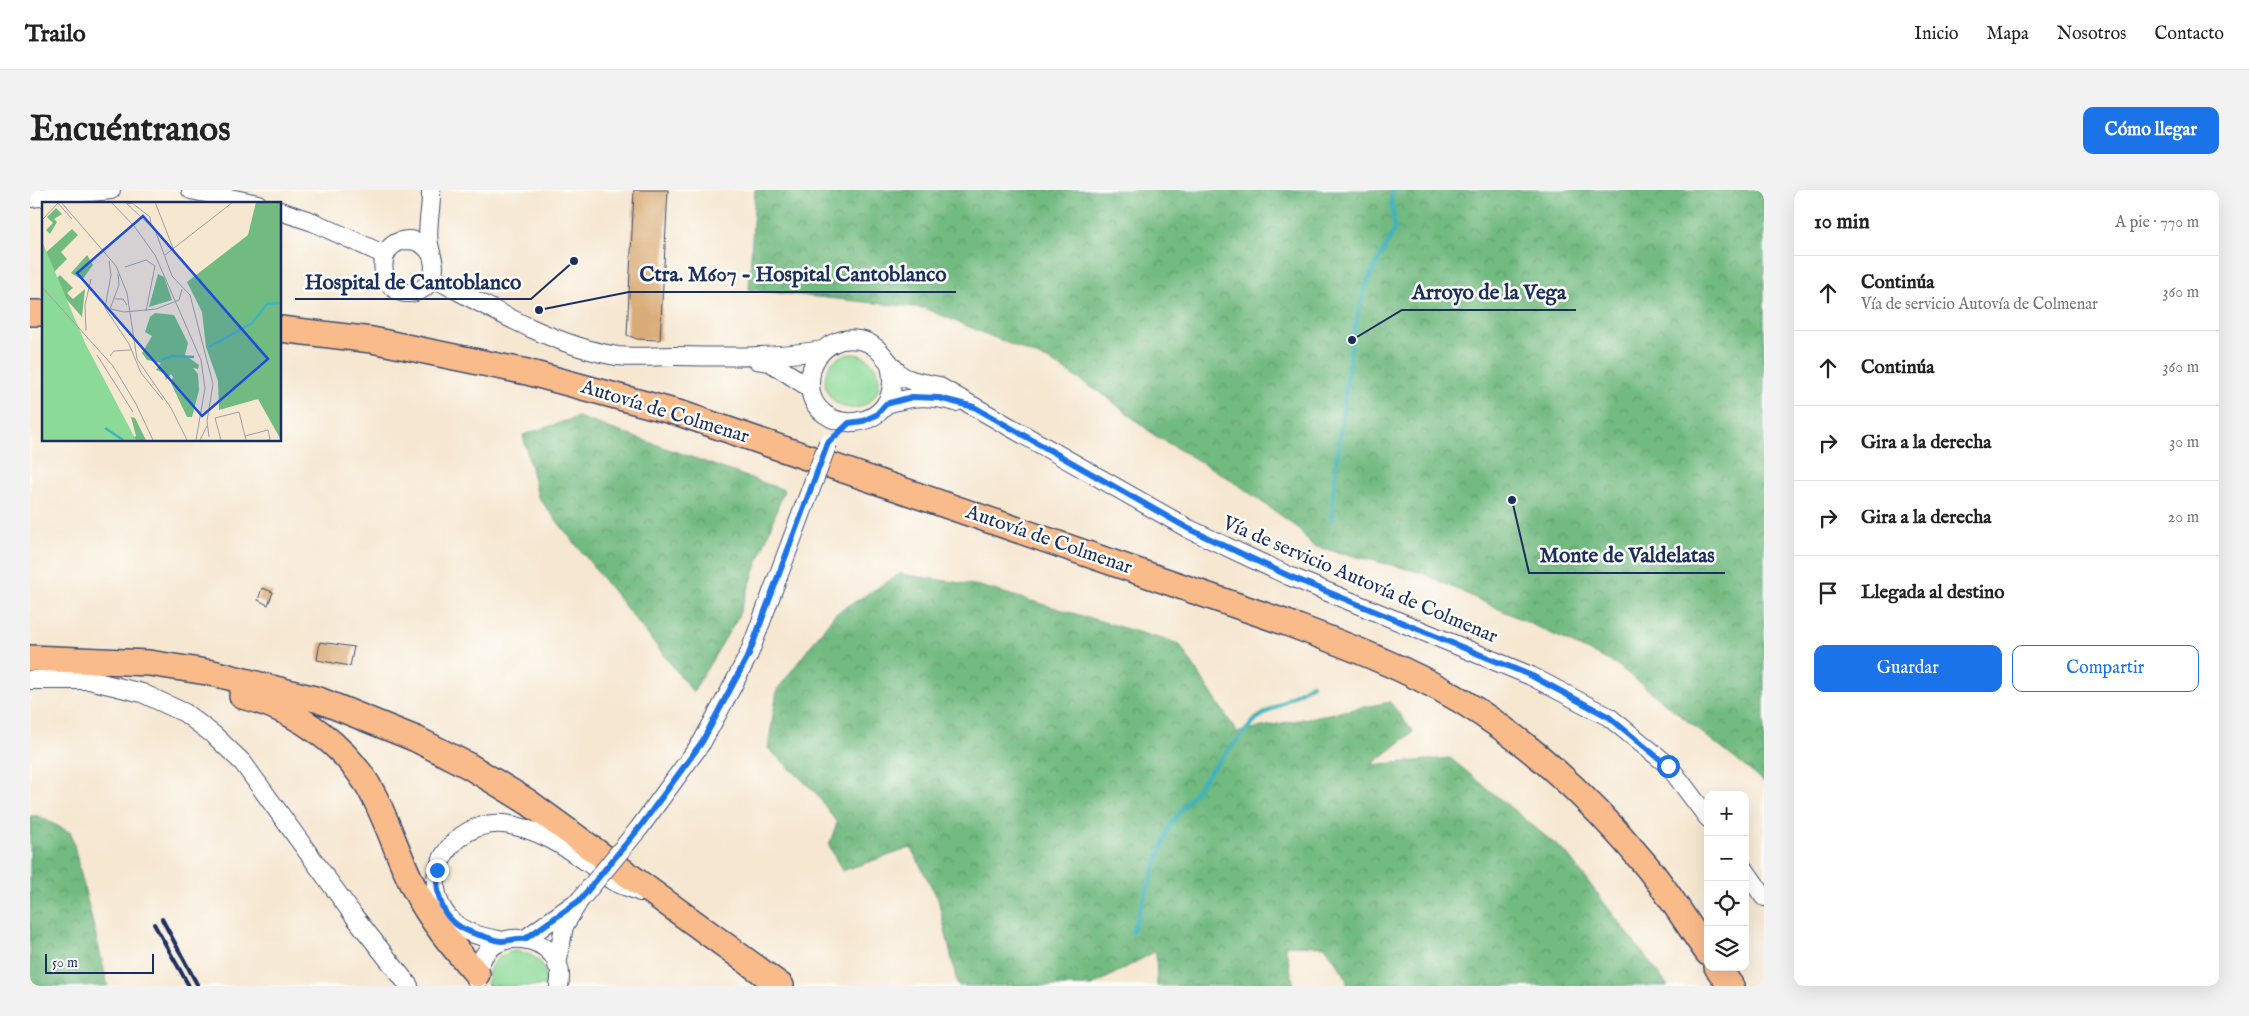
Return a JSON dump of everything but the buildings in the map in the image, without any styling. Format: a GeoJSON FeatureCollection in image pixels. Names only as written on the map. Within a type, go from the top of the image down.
{"type":"FeatureCollection","features":[{"type":"Feature","properties":{"kind":"highway","name":"Autovía de Colmenar"},"geometry":{"type":"LineString","coordinates":[[281,329],[372,340],[527,372],[682,414],[1288,622],[1374,656],[1460,700],[1522,743],[1588,801],[1645,865],[1704,947]]}},
{"type":"Feature","properties":{"kind":"highway"},"geometry":{"type":"LineString","coordinates":[[30,658],[149,663],[213,673],[319,700],[416,739],[469,766],[528,802],[781,986]]}},
{"type":"Feature","properties":{"kind":"highway"},"geometry":{"type":"LineString","coordinates":[[109,661],[157,679],[260,700],[296,716],[339,749],[360,772],[376,798],[414,888],[440,932],[477,980]]}},
{"type":"Feature","properties":{"kind":"highway"},"geometry":{"type":"LineString","coordinates":[[1721,971],[1731,986]]}},
{"type":"Feature","properties":{"kind":"street"},"geometry":{"type":"LineString","coordinates":[[30,198],[110,190]]}},
{"type":"Feature","properties":{"kind":"street"},"geometry":{"type":"LineString","coordinates":[[191,190],[248,202]]}},
{"type":"Feature","properties":{"kind":"street"},"geometry":{"type":"LineString","coordinates":[[429,220],[421,232],[410,240],[393,245],[385,255],[382,270],[389,284],[395,289],[402,292],[418,291],[432,277],[435,267],[429,244],[431,190]]}},
{"type":"Feature","properties":{"kind":"street"},"geometry":{"type":"LineString","coordinates":[[281,211],[313,222],[385,255]]}},
{"type":"Feature","properties":{"kind":"street"},"geometry":{"type":"LineString","coordinates":[[410,240],[425,246],[432,256]]}},
{"type":"Feature","properties":{"kind":"street"},"geometry":{"type":"LineString","coordinates":[[432,277],[503,315],[530,327],[578,345],[618,356],[739,357],[794,354],[823,350]]}},
{"type":"Feature","properties":{"kind":"street"},"geometry":{"type":"LineString","coordinates":[[847,339],[861,340],[873,345],[884,353],[890,364],[894,378],[892,392],[886,404],[876,415],[863,421],[849,423],[836,420],[818,407],[810,388],[812,368],[823,350],[834,342],[847,339]]}},
{"type":"Feature","properties":{"kind":"street"},"geometry":{"type":"LineString","coordinates":[[739,357],[770,362],[810,388]]}},
{"type":"Feature","properties":{"kind":"street"},"geometry":{"type":"LineString","coordinates":[[890,364],[903,377],[938,386],[974,407]]}},
{"type":"Feature","properties":{"kind":"street"},"geometry":{"type":"LineString","coordinates":[[886,404],[912,397],[939,398],[974,407]]}},
{"type":"Feature","properties":{"kind":"street","name":"Vía de servicio Autovía de Colmenar"},"geometry":{"type":"LineString","coordinates":[[974,407],[1189,529],[1289,576],[1532,676],[1609,717],[1668,766],[1704,813]]}},
{"type":"Feature","properties":{"kind":"street"},"geometry":{"type":"LineString","coordinates":[[557,965],[564,926],[579,901],[640,827],[702,742],[749,654],[828,443],[826,414]]}},
{"type":"Feature","properties":{"kind":"street"},"geometry":{"type":"LineString","coordinates":[[828,443],[849,423]]}},
{"type":"Feature","properties":{"kind":"street"},"geometry":{"type":"LineString","coordinates":[[30,680],[89,680],[142,693],[185,714],[215,736],[244,763],[354,916],[409,986]]}},
{"type":"Feature","properties":{"kind":"street"},"geometry":{"type":"LineString","coordinates":[[503,941],[470,933],[460,928],[450,920],[442,908],[438,896],[437,870],[441,859],[452,843],[466,832],[477,827],[504,824],[555,840],[614,882],[663,900]]}},
{"type":"Feature","properties":{"kind":"street"},"geometry":{"type":"LineString","coordinates":[[1749,876],[1764,897]]}},
{"type":"Feature","properties":{"kind":"street"},"geometry":{"type":"LineString","coordinates":[[525,939],[579,901]]}},
{"type":"Feature","properties":{"kind":"street"},"geometry":{"type":"LineString","coordinates":[[477,980],[481,961],[492,947],[503,941],[517,938],[540,943],[550,953],[557,965],[561,978],[559,986]]}},
{"type":"Feature","properties":{"kind":"green space"},"geometry":{"type":"Polygon","coordinates":[[[755,190],[1764,190],[1764,782],[1616,664],[1420,572],[1313,546],[1297,527],[1230,479],[1154,435],[1107,397],[1050,361],[924,308],[749,290],[755,190]]]}},
{"type":"Feature","properties":{"kind":"green space"},"geometry":{"type":"Polygon","coordinates":[[[847,354],[857,354],[867,358],[875,366],[879,381],[875,396],[867,404],[857,408],[847,408],[837,404],[829,396],[825,386],[825,376],[829,366],[837,358],[847,354]]]}},
{"type":"Feature","properties":{"kind":"green space"},"geometry":{"type":"Polygon","coordinates":[[[578,417],[784,490],[738,617],[693,692],[538,497],[523,435],[578,417]]]}},
{"type":"Feature","properties":{"kind":"green space"},"geometry":{"type":"Polygon","coordinates":[[[900,574],[980,586],[1179,644],[1237,732],[1390,702],[1413,732],[1371,765],[1450,758],[1566,853],[1668,986],[1348,986],[1344,974],[1325,946],[1285,945],[1294,986],[1157,986],[1156,951],[1092,986],[958,986],[938,899],[911,848],[842,871],[829,845],[837,823],[815,792],[768,748],[777,690],[835,614],[900,574]]]}},
{"type":"Feature","properties":{"kind":"green space"},"geometry":{"type":"Polygon","coordinates":[[[30,816],[38,816],[71,833],[108,986],[30,986],[30,816]]]}},
{"type":"Feature","properties":{"kind":"green space"},"geometry":{"type":"Polygon","coordinates":[[[514,951],[528,954],[538,961],[545,972],[545,986],[488,986],[489,973],[494,963],[502,955],[514,951]]]}},
{"type":"Feature","properties":{"kind":"waterway"},"geometry":{"type":"LineString","coordinates":[[1332,521],[1334,483],[1352,340],[1365,286],[1395,229],[1391,198],[1393,190]]}},
{"type":"Feature","properties":{"kind":"waterway"},"geometry":{"type":"LineString","coordinates":[[1132,932],[1170,825],[1212,769],[1256,719],[1312,684]]}},
{"type":"Feature","properties":{"kind":"railway"},"geometry":{"type":"LineString","coordinates":[[162,919],[198,986]]}},
{"type":"Feature","properties":{"kind":"railway"},"geometry":{"type":"LineString","coordinates":[[154,924],[189,986]]}},
{"type":"Feature","properties":{"kind":"place","name":"Hospital de Cantoblanco"},"geometry":{"type":"Point","coordinates":[574,261]}},
{"type":"Feature","properties":{"kind":"place","name":"Ctra. M607 - Hospital Cantoblanco"},"geometry":{"type":"Point","coordinates":[539,310]}},
{"type":"Feature","properties":{"kind":"place","name":"Arroyo de la Vega"},"geometry":{"type":"Point","coordinates":[1352,340]}},
{"type":"Feature","properties":{"kind":"place","name":"Monte de Valdelatas"},"geometry":{"type":"Point","coordinates":[1512,500]}},
{"type":"Feature","properties":{"kind":"route"},"geometry":{"type":"LineString","coordinates":[[437,870],[438,896],[442,908],[450,920],[470,933],[503,941],[517,938],[525,939],[579,901],[640,827],[702,742],[732,687],[749,654],[828,443],[849,423],[863,421],[876,415],[886,404],[912,397],[939,398],[974,407],[1189,529],[1289,576],[1532,676],[1609,717],[1668,766]]}}]}
